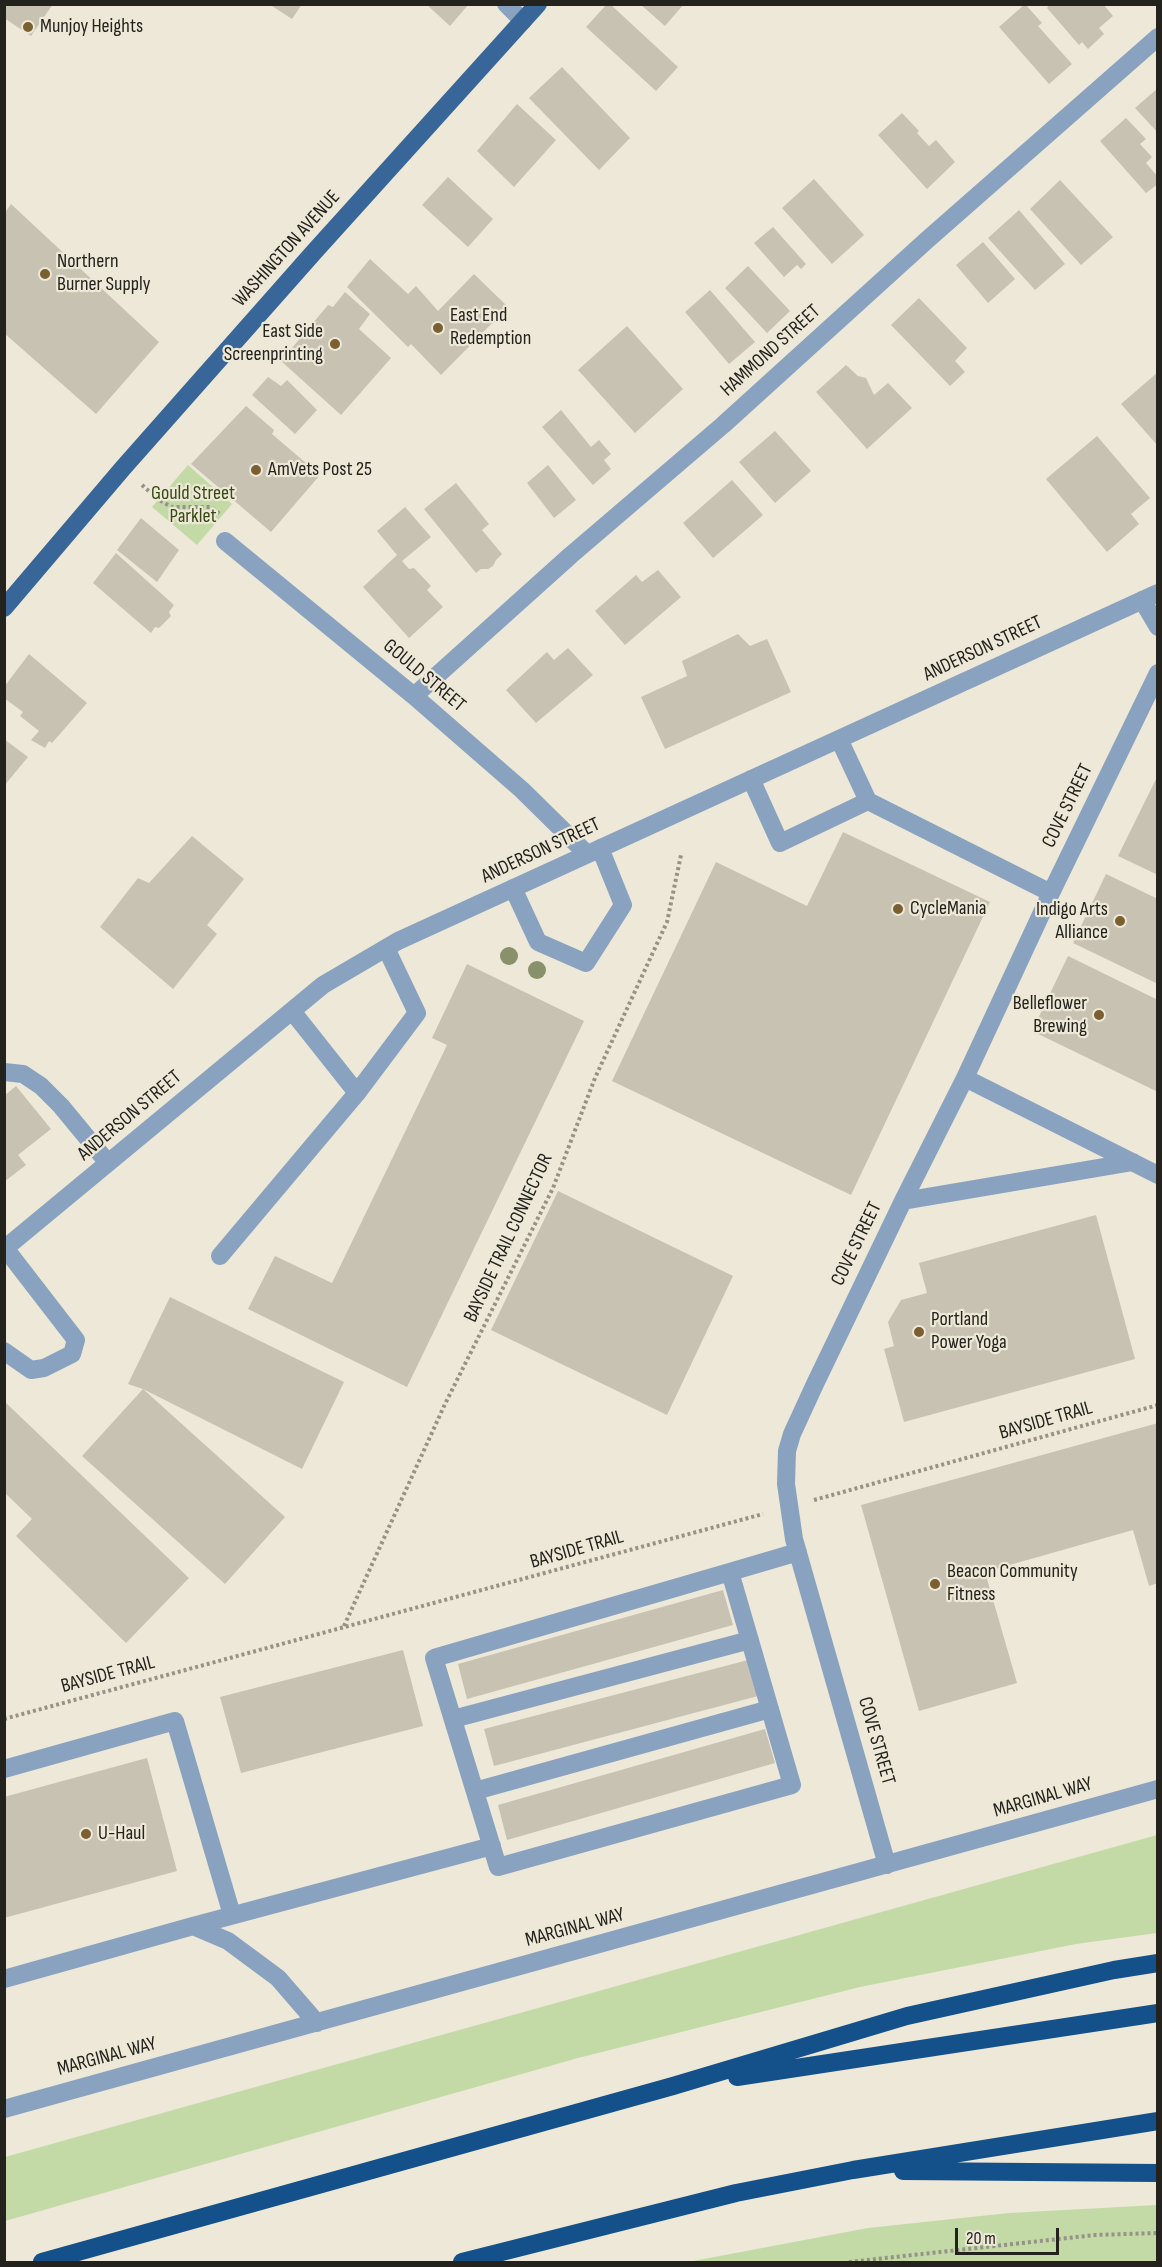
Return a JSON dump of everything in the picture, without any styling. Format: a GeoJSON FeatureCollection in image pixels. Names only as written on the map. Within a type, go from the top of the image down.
{"type":"FeatureCollection","features":[{"type":"Feature","properties":{"kind":"highway"},"geometry":{"type":"LineString","coordinates":[[49,2262],[673,2086],[907,2016],[1114,1970],[1158,1963]]}},
{"type":"Feature","properties":{"kind":"highway"},"geometry":{"type":"LineString","coordinates":[[673,2086],[1158,2013]]}},
{"type":"Feature","properties":{"kind":"highway"},"geometry":{"type":"LineString","coordinates":[[462,2262],[736,2193],[854,2170],[1158,2121]]}},
{"type":"Feature","properties":{"kind":"highway"},"geometry":{"type":"LineString","coordinates":[[854,2170],[1158,2173]]}},
{"type":"Feature","properties":{"kind":"main road","name":"WASHINGTON AVENUE"},"geometry":{"type":"LineString","coordinates":[[4,608],[123,468],[538,4]]}},
{"type":"Feature","properties":{"kind":"street"},"geometry":{"type":"LineString","coordinates":[[507,4],[523,21]]}},
{"type":"Feature","properties":{"kind":"street","name":"HAMMOND STREET"},"geometry":{"type":"LineString","coordinates":[[414,696],[1158,38]]}},
{"type":"Feature","properties":{"kind":"street","name":"GOULD STREET"},"geometry":{"type":"LineString","coordinates":[[225,541],[414,696],[594,851]]}},
{"type":"Feature","properties":{"kind":"street"},"geometry":{"type":"LineString","coordinates":[[1150,597],[1158,627]]}},
{"type":"Feature","properties":{"kind":"street","name":"ANDERSON STREET"},"geometry":{"type":"LineString","coordinates":[[5,1249],[323,985],[386,948],[1150,597]]}},
{"type":"Feature","properties":{"kind":"street","name":"COVE STREET"},"geometry":{"type":"LineString","coordinates":[[887,1865],[798,1552],[788,1507],[787,1451],[792,1434],[903,1201],[965,1078],[1051,893],[1158,674]]}},
{"type":"Feature","properties":{"kind":"street"},"geometry":{"type":"LineString","coordinates":[[839,739],[868,801],[1051,893]]}},
{"type":"Feature","properties":{"kind":"street"},"geometry":{"type":"LineString","coordinates":[[751,779],[780,843],[868,801]]}},
{"type":"Feature","properties":{"kind":"street"},"geometry":{"type":"LineString","coordinates":[[513,888],[538,942],[586,963],[623,905],[594,851]]}},
{"type":"Feature","properties":{"kind":"street"},"geometry":{"type":"LineString","coordinates":[[220,1256],[357,1093],[417,1013],[386,948]]}},
{"type":"Feature","properties":{"kind":"street"},"geometry":{"type":"LineString","coordinates":[[292,1011],[357,1093]]}},
{"type":"Feature","properties":{"kind":"street"},"geometry":{"type":"LineString","coordinates":[[4,1072],[23,1074],[41,1086],[61,1106],[108,1163]]}},
{"type":"Feature","properties":{"kind":"street"},"geometry":{"type":"LineString","coordinates":[[965,1078],[1158,1175]]}},
{"type":"Feature","properties":{"kind":"street"},"geometry":{"type":"LineString","coordinates":[[903,1201],[1133,1162]]}},
{"type":"Feature","properties":{"kind":"street"},"geometry":{"type":"LineString","coordinates":[[4,1351],[31,1370],[44,1368],[72,1354],[76,1340],[5,1249]]}},
{"type":"Feature","properties":{"kind":"street"},"geometry":{"type":"LineString","coordinates":[[730,1572],[792,1785],[498,1867],[434,1658],[798,1552]]}},
{"type":"Feature","properties":{"kind":"street"},"geometry":{"type":"LineString","coordinates":[[453,1719],[750,1640]]}},
{"type":"Feature","properties":{"kind":"street"},"geometry":{"type":"LineString","coordinates":[[475,1791],[770,1709]]}},
{"type":"Feature","properties":{"kind":"street"},"geometry":{"type":"LineString","coordinates":[[4,1768],[175,1721],[232,1915]]}},
{"type":"Feature","properties":{"kind":"street","name":"MARGINAL WAY"},"geometry":{"type":"LineString","coordinates":[[4,2109],[1158,1789]]}},
{"type":"Feature","properties":{"kind":"street"},"geometry":{"type":"LineString","coordinates":[[4,1979],[492,1846]]}},
{"type":"Feature","properties":{"kind":"street"},"geometry":{"type":"LineString","coordinates":[[193,1926],[228,1941],[278,1978],[316,2023]]}},
{"type":"Feature","properties":{"kind":"path"},"geometry":{"type":"LineString","coordinates":[[123,468],[152,494],[172,507],[212,507],[222,516],[225,541]]}},
{"type":"Feature","properties":{"kind":"path","name":"BAYSIDE TRAIL CONNECTOR"},"geometry":{"type":"LineString","coordinates":[[344,1627],[446,1404],[553,1188],[595,1078],[667,922],[681,855]]}},
{"type":"Feature","properties":{"kind":"path","name":"BAYSIDE TRAIL"},"geometry":{"type":"LineString","coordinates":[[4,1719],[535,1577],[1158,1405]]}},
{"type":"Feature","properties":{"kind":"path"},"geometry":{"type":"LineString","coordinates":[[849,2262],[1095,2235],[1158,2233]]}},
{"type":"Feature","properties":{"kind":"green space","name":"Gould Street Parklet"},"geometry":{"type":"Polygon","coordinates":[[[188,465],[232,504],[197,545],[152,507],[188,465]]]}},
{"type":"Feature","properties":{"kind":"green space"},"geometry":{"type":"Polygon","coordinates":[[[1157,1835],[1157,1933],[1076,1944],[860,1987],[578,2058],[5,2221],[5,2157],[1157,1835]]]}},
{"type":"Feature","properties":{"kind":"green space"},"geometry":{"type":"Polygon","coordinates":[[[1157,2205],[1157,2262],[688,2262],[868,2228],[1009,2213],[1157,2205]]]}},
{"type":"Feature","properties":{"kind":"building","name":"Munjoy Heights"},"geometry":{"type":"Polygon","coordinates":[[[4,4],[53,4],[31,36],[4,18],[4,4]]]}},
{"type":"Feature","properties":{"kind":"building"},"geometry":{"type":"Polygon","coordinates":[[[269,4],[302,4],[292,19],[269,4]]]}},
{"type":"Feature","properties":{"kind":"building"},"geometry":{"type":"Polygon","coordinates":[[[426,4],[469,4],[450,26],[426,4]]]}},
{"type":"Feature","properties":{"kind":"building"},"geometry":{"type":"Polygon","coordinates":[[[607,4],[610,4],[678,67],[656,91],[586,27],[607,4]]]}},
{"type":"Feature","properties":{"kind":"building"},"geometry":{"type":"Polygon","coordinates":[[[640,4],[684,4],[665,26],[640,4]]]}},
{"type":"Feature","properties":{"kind":"building"},"geometry":{"type":"Polygon","coordinates":[[[1025,4],[1042,23],[1038,26],[1072,64],[1049,84],[999,27],[1025,4]]]}},
{"type":"Feature","properties":{"kind":"building"},"geometry":{"type":"Polygon","coordinates":[[[1050,4],[1103,4],[1113,16],[1099,28],[1104,34],[1088,49],[1082,42],[1079,45],[1047,8],[1050,4]]]}},
{"type":"Feature","properties":{"kind":"building"},"geometry":{"type":"Polygon","coordinates":[[[562,67],[630,138],[599,170],[529,98],[562,67]]]}},
{"type":"Feature","properties":{"kind":"building"},"geometry":{"type":"Polygon","coordinates":[[[1158,88],[1158,133],[1135,108],[1158,88]]]}},
{"type":"Feature","properties":{"kind":"building"},"geometry":{"type":"Polygon","coordinates":[[[517,104],[556,140],[514,187],[477,151],[517,104]]]}},
{"type":"Feature","properties":{"kind":"building"},"geometry":{"type":"Polygon","coordinates":[[[902,113],[929,146],[936,140],[955,162],[927,189],[878,135],[902,113]]]}},
{"type":"Feature","properties":{"kind":"building"},"geometry":{"type":"Polygon","coordinates":[[[1126,118],[1146,139],[1140,144],[1152,157],[1146,163],[1158,177],[1158,184],[1146,193],[1100,141],[1126,118]]]}},
{"type":"Feature","properties":{"kind":"building"},"geometry":{"type":"Polygon","coordinates":[[[448,177],[493,219],[468,247],[422,205],[448,177]]]}},
{"type":"Feature","properties":{"kind":"building"},"geometry":{"type":"Polygon","coordinates":[[[814,179],[864,235],[832,264],[782,208],[814,179]]]}},
{"type":"Feature","properties":{"kind":"building"},"geometry":{"type":"Polygon","coordinates":[[[1060,180],[1113,237],[1081,265],[1030,209],[1060,180]]]}},
{"type":"Feature","properties":{"kind":"building","name":"Northern Burner Supply"},"geometry":{"type":"Polygon","coordinates":[[[11,204],[159,342],[96,414],[4,333],[4,214],[11,204]]]}},
{"type":"Feature","properties":{"kind":"building"},"geometry":{"type":"Polygon","coordinates":[[[1019,210],[1065,264],[1035,290],[988,238],[1019,210]]]}},
{"type":"Feature","properties":{"kind":"building"},"geometry":{"type":"Polygon","coordinates":[[[773,227],[806,264],[801,269],[797,265],[784,277],[754,243],[773,227]]]}},
{"type":"Feature","properties":{"kind":"building"},"geometry":{"type":"Polygon","coordinates":[[[983,242],[1015,279],[988,303],[956,265],[983,242]]]}},
{"type":"Feature","properties":{"kind":"building","name":"East End Redemption"},"geometry":{"type":"Polygon","coordinates":[[[370,259],[408,294],[416,286],[438,311],[474,274],[508,307],[441,375],[411,344],[408,347],[347,287],[370,259]]]}},
{"type":"Feature","properties":{"kind":"building"},"geometry":{"type":"Polygon","coordinates":[[[748,266],[790,311],[767,333],[725,288],[748,266]]]}},
{"type":"Feature","properties":{"kind":"building"},"geometry":{"type":"Polygon","coordinates":[[[710,290],[755,342],[729,364],[685,312],[710,290]]]}},
{"type":"Feature","properties":{"kind":"building","name":"East Side Screenprinting"},"geometry":{"type":"Polygon","coordinates":[[[345,292],[370,314],[359,329],[391,358],[341,415],[281,361],[328,305],[333,307],[345,292]]]}},
{"type":"Feature","properties":{"kind":"building"},"geometry":{"type":"Polygon","coordinates":[[[919,298],[967,348],[955,361],[965,372],[950,386],[891,325],[919,298]]]}},
{"type":"Feature","properties":{"kind":"building"},"geometry":{"type":"Polygon","coordinates":[[[627,326],[683,389],[635,433],[578,370],[627,326]]]}},
{"type":"Feature","properties":{"kind":"building"},"geometry":{"type":"Polygon","coordinates":[[[846,365],[858,376],[866,378],[874,395],[888,383],[912,408],[867,449],[816,392],[846,365]]]}},
{"type":"Feature","properties":{"kind":"building"},"geometry":{"type":"Polygon","coordinates":[[[1158,372],[1158,446],[1121,404],[1158,372]]]}},
{"type":"Feature","properties":{"kind":"building"},"geometry":{"type":"Polygon","coordinates":[[[268,377],[281,386],[287,380],[317,410],[295,434],[252,395],[268,377]]]}},
{"type":"Feature","properties":{"kind":"building","name":"AmVets Post 25"},"geometry":{"type":"Polygon","coordinates":[[[246,406],[274,430],[272,434],[320,475],[271,532],[191,464],[246,406]]]}},
{"type":"Feature","properties":{"kind":"building"},"geometry":{"type":"Polygon","coordinates":[[[561,410],[591,447],[599,440],[611,454],[604,460],[611,469],[593,485],[542,427],[561,410]]]}},
{"type":"Feature","properties":{"kind":"building"},"geometry":{"type":"Polygon","coordinates":[[[775,431],[811,471],[775,503],[739,462],[775,431]]]}},
{"type":"Feature","properties":{"kind":"building"},"geometry":{"type":"Polygon","coordinates":[[[1097,436],[1150,498],[1131,514],[1139,524],[1107,552],[1046,479],[1097,436]]]}},
{"type":"Feature","properties":{"kind":"building"},"geometry":{"type":"Polygon","coordinates":[[[548,465],[576,500],[554,518],[527,483],[548,465]]]}},
{"type":"Feature","properties":{"kind":"building"},"geometry":{"type":"Polygon","coordinates":[[[732,480],[763,515],[713,558],[683,523],[732,480]]]}},
{"type":"Feature","properties":{"kind":"building"},"geometry":{"type":"Polygon","coordinates":[[[456,483],[489,524],[482,530],[502,554],[493,566],[476,573],[424,509],[456,483]]]}},
{"type":"Feature","properties":{"kind":"building"},"geometry":{"type":"Polygon","coordinates":[[[405,507],[431,537],[402,561],[409,569],[414,568],[431,586],[427,590],[443,607],[409,638],[363,587],[397,555],[377,531],[405,507]]]}},
{"type":"Feature","properties":{"kind":"building"},"geometry":{"type":"Polygon","coordinates":[[[141,518],[179,550],[157,582],[117,550],[141,518]]]}},
{"type":"Feature","properties":{"kind":"building"},"geometry":{"type":"Polygon","coordinates":[[[116,553],[174,605],[169,612],[171,616],[159,628],[155,627],[151,633],[93,583],[116,553]]]}},
{"type":"Feature","properties":{"kind":"building"},"geometry":{"type":"Polygon","coordinates":[[[658,570],[681,597],[625,645],[595,611],[636,575],[642,582],[658,570]]]}},
{"type":"Feature","properties":{"kind":"building"},"geometry":{"type":"Polygon","coordinates":[[[738,634],[750,646],[767,639],[791,692],[665,749],[641,697],[687,676],[682,661],[738,634]]]}},
{"type":"Feature","properties":{"kind":"building"},"geometry":{"type":"Polygon","coordinates":[[[568,648],[593,675],[536,723],[506,690],[547,652],[554,660],[568,648]]]}},
{"type":"Feature","properties":{"kind":"building"},"geometry":{"type":"Polygon","coordinates":[[[29,654],[87,703],[52,743],[49,741],[45,748],[31,740],[39,731],[20,716],[23,712],[4,698],[4,687],[29,654]]]}},
{"type":"Feature","properties":{"kind":"building"},"geometry":{"type":"Polygon","coordinates":[[[4,739],[28,757],[4,786],[4,739]]]}},
{"type":"Feature","properties":{"kind":"building"},"geometry":{"type":"Polygon","coordinates":[[[1158,775],[1158,875],[1118,856],[1158,775]]]}},
{"type":"Feature","properties":{"kind":"building"},"geometry":{"type":"Polygon","coordinates":[[[843,832],[990,902],[851,1195],[612,1081],[716,862],[807,906],[843,832]]]}},
{"type":"Feature","properties":{"kind":"building"},"geometry":{"type":"Polygon","coordinates":[[[192,836],[244,879],[207,925],[217,934],[173,989],[100,927],[138,878],[149,883],[192,836]]]}},
{"type":"Feature","properties":{"kind":"building","name":"Indigo Arts Alliance"},"geometry":{"type":"Polygon","coordinates":[[[1106,874],[1158,899],[1158,984],[1073,943],[1106,874]]]}},
{"type":"Feature","properties":{"kind":"building","name":"Belleflower Brewing"},"geometry":{"type":"Polygon","coordinates":[[[1068,956],[1158,1000],[1158,1092],[1032,1031],[1068,956]]]}},
{"type":"Feature","properties":{"kind":"building"},"geometry":{"type":"Polygon","coordinates":[[[467,964],[584,1021],[407,1387],[248,1309],[275,1256],[332,1283],[447,1045],[432,1038],[467,964]]]}},
{"type":"Feature","properties":{"kind":"building"},"geometry":{"type":"Polygon","coordinates":[[[16,1086],[51,1129],[18,1155],[26,1165],[4,1182],[4,1096],[16,1086]]]}},
{"type":"Feature","properties":{"kind":"building"},"geometry":{"type":"Polygon","coordinates":[[[558,1191],[733,1276],[667,1415],[491,1330],[558,1191]]]}},
{"type":"Feature","properties":{"kind":"building"},"geometry":{"type":"Polygon","coordinates":[[[1096,1215],[1135,1359],[904,1422],[884,1349],[894,1346],[888,1322],[901,1300],[927,1293],[919,1263],[1096,1215]]]}},
{"type":"Feature","properties":{"kind":"building"},"geometry":{"type":"Polygon","coordinates":[[[170,1297],[344,1382],[302,1469],[143,1389],[128,1384],[170,1297]]]}},
{"type":"Feature","properties":{"kind":"building"},"geometry":{"type":"Polygon","coordinates":[[[143,1389],[285,1517],[225,1584],[82,1456],[143,1389]]]}},
{"type":"Feature","properties":{"kind":"building"},"geometry":{"type":"Polygon","coordinates":[[[4,1401],[189,1578],[126,1643],[16,1536],[32,1519],[4,1492],[4,1401]]]}},
{"type":"Feature","properties":{"kind":"building"},"geometry":{"type":"Polygon","coordinates":[[[1158,1423],[1158,1583],[1149,1586],[1133,1530],[985,1572],[1017,1683],[919,1711],[861,1505],[1158,1423]]]}},
{"type":"Feature","properties":{"kind":"building"},"geometry":{"type":"Polygon","coordinates":[[[723,1590],[733,1625],[467,1699],[458,1664],[723,1590]]]}},
{"type":"Feature","properties":{"kind":"building"},"geometry":{"type":"Polygon","coordinates":[[[403,1650],[423,1726],[241,1773],[220,1697],[403,1650]]]}},
{"type":"Feature","properties":{"kind":"building"},"geometry":{"type":"Polygon","coordinates":[[[748,1660],[758,1696],[494,1766],[484,1729],[748,1660]]]}},
{"type":"Feature","properties":{"kind":"building"},"geometry":{"type":"Polygon","coordinates":[[[765,1729],[775,1763],[507,1840],[498,1805],[765,1729]]]}},
{"type":"Feature","properties":{"kind":"building","name":"U-Haul"},"geometry":{"type":"Polygon","coordinates":[[[147,1758],[177,1871],[4,1918],[4,1797],[147,1758]]]}},
{"type":"Feature","properties":{"kind":"place","name":"Munjoy Heights"},"geometry":{"type":"Point","coordinates":[28,27]}},
{"type":"Feature","properties":{"kind":"place","name":"Northern Burner Supply"},"geometry":{"type":"Point","coordinates":[45,274]}},
{"type":"Feature","properties":{"kind":"place","name":"East End Redemption"},"geometry":{"type":"Point","coordinates":[438,328]}},
{"type":"Feature","properties":{"kind":"place","name":"East Side Screenprinting"},"geometry":{"type":"Point","coordinates":[335,344]}},
{"type":"Feature","properties":{"kind":"place","name":"AmVets Post 25"},"geometry":{"type":"Point","coordinates":[256,470]}},
{"type":"Feature","properties":{"kind":"place","name":"CycleMania"},"geometry":{"type":"Point","coordinates":[898,909]}},
{"type":"Feature","properties":{"kind":"place","name":"Indigo Arts Alliance"},"geometry":{"type":"Point","coordinates":[1120,921]}},
{"type":"Feature","properties":{"kind":"place","name":"Belleflower Brewing"},"geometry":{"type":"Point","coordinates":[1099,1015]}},
{"type":"Feature","properties":{"kind":"place","name":"Portland Power Yoga"},"geometry":{"type":"Point","coordinates":[919,1332]}},
{"type":"Feature","properties":{"kind":"place","name":"Beacon Community Fitness"},"geometry":{"type":"Point","coordinates":[935,1584]}},
{"type":"Feature","properties":{"kind":"place","name":"U-Haul"},"geometry":{"type":"Point","coordinates":[86,1834]}}]}
